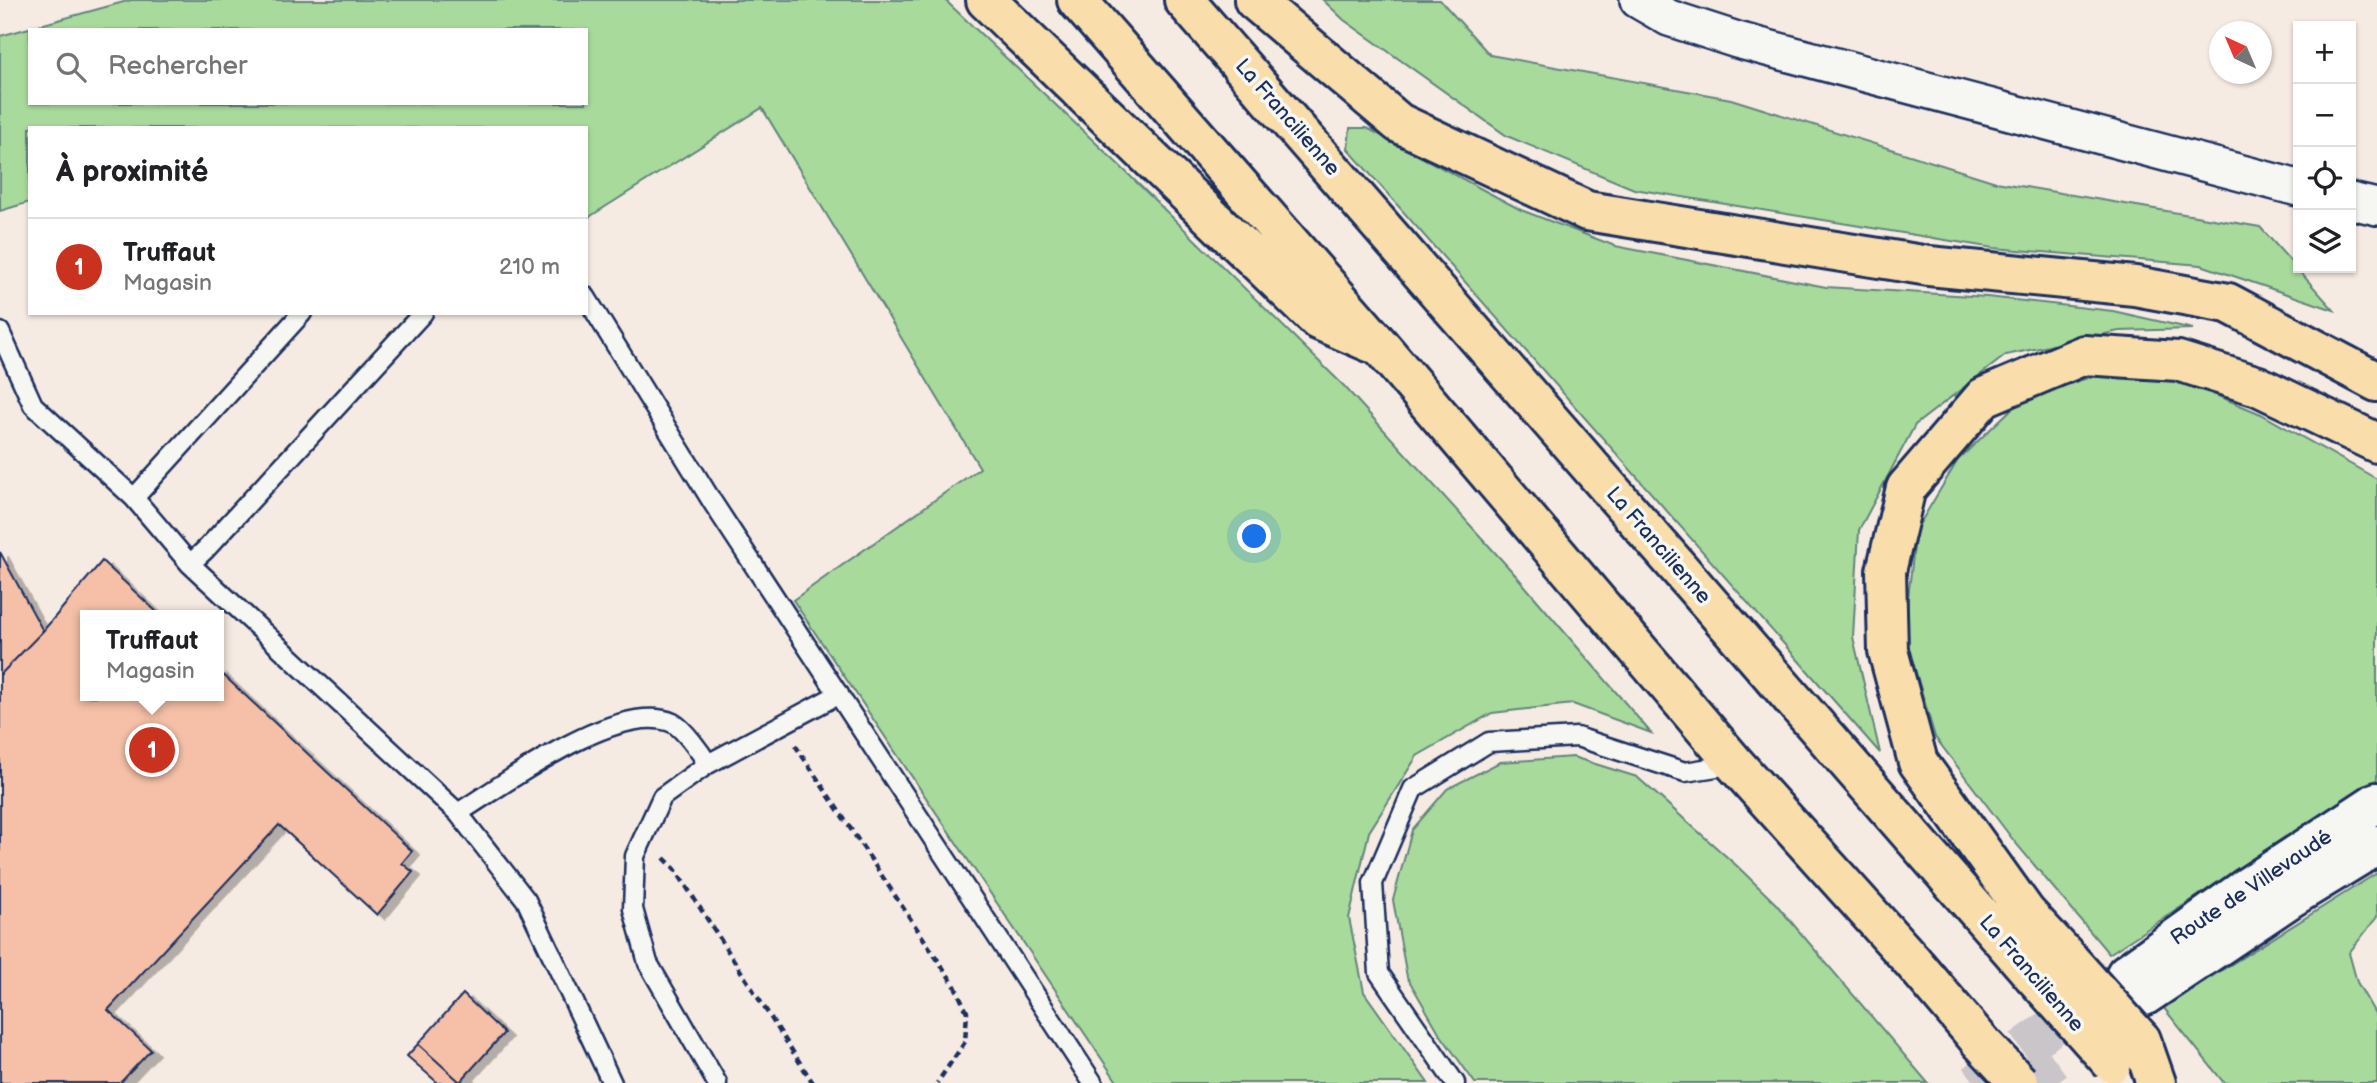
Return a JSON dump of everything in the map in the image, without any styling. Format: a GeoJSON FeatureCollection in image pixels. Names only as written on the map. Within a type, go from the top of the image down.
{"type":"FeatureCollection","features":[{"type":"Feature","properties":{"kind":"highway"},"geometry":{"type":"LineString","coordinates":[[986,0],[1318,320],[1381,347]]}},
{"type":"Feature","properties":{"kind":"highway"},"geometry":{"type":"LineString","coordinates":[[1077,0],[1381,347],[1735,764],[2019,1083]]}},
{"type":"Feature","properties":{"kind":"highway","name":"La Francilienne"},"geometry":{"type":"LineString","coordinates":[[1184,0],[2049,964],[2126,1073]]}},
{"type":"Feature","properties":{"kind":"highway"},"geometry":{"type":"LineString","coordinates":[[1254,0],[1399,123],[1587,211],[1929,267],[2134,286],[2228,303],[2377,382]]}},
{"type":"Feature","properties":{"kind":"highway"},"geometry":{"type":"LineString","coordinates":[[2156,1083],[2141,1040],[2049,964],[2025,913],[1918,762],[1888,651],[1886,570],[1906,488],[1984,397],[2084,355],[2178,361],[2258,386],[2377,443]]}},
{"type":"Feature","properties":{"kind":"main road","name":"Route de Villevaudé"},"geometry":{"type":"LineString","coordinates":[[2377,802],[2246,888],[2135,985],[2292,897],[2377,845]]}},
{"type":"Feature","properties":{"kind":"street"},"geometry":{"type":"LineString","coordinates":[[1638,0],[1669,18],[1737,40],[2293,187]]}},
{"type":"Feature","properties":{"kind":"street"},"geometry":{"type":"LineString","coordinates":[[2356,202],[2377,207]]}},
{"type":"Feature","properties":{"kind":"lane"},"geometry":{"type":"LineString","coordinates":[[588,300],[713,503],[1093,1083]]}},
{"type":"Feature","properties":{"kind":"lane"},"geometry":{"type":"LineString","coordinates":[[134,498],[300,315]]}},
{"type":"Feature","properties":{"kind":"lane"},"geometry":{"type":"LineString","coordinates":[[190,564],[421,315]]}},
{"type":"Feature","properties":{"kind":"lane"},"geometry":{"type":"LineString","coordinates":[[0,332],[33,405],[134,498],[190,564],[458,813],[526,900],[612,1083]]}},
{"type":"Feature","properties":{"kind":"lane"},"geometry":{"type":"LineString","coordinates":[[718,1083],[648,962],[633,909],[635,856],[662,797],[708,764],[839,694]]}},
{"type":"Feature","properties":{"kind":"lane"},"geometry":{"type":"LineString","coordinates":[[458,813],[566,746],[615,724],[648,719],[674,724],[708,764]]}},
{"type":"Feature","properties":{"kind":"lane"},"geometry":{"type":"LineString","coordinates":[[1455,1083],[1379,973],[1373,883],[1413,789],[1489,743],[1577,737],[1685,772],[1735,764]]}},
{"type":"Feature","properties":{"kind":"path"},"geometry":{"type":"LineString","coordinates":[[782,725],[955,986],[967,1012],[965,1042],[937,1083]]}},
{"type":"Feature","properties":{"kind":"path"},"geometry":{"type":"LineString","coordinates":[[643,839],[675,869],[813,1083]]}},
{"type":"Feature","properties":{"kind":"green space"},"geometry":{"type":"Polygon","coordinates":[[[131,0],[945,0],[1119,165],[1344,386],[1519,579],[1651,733],[1573,704],[1492,713],[1417,756],[1369,832],[1349,918],[1364,992],[1428,1083],[1118,1083],[793,600],[980,468],[762,108],[588,218],[588,126],[28,126],[28,203],[0,211],[0,36],[28,28],[28,105],[588,105],[588,28],[29,28],[131,0]]]}},
{"type":"Feature","properties":{"kind":"green space"},"geometry":{"type":"Polygon","coordinates":[[[1323,0],[1440,0],[1490,55],[1731,99],[1996,182],[2260,227],[2293,264],[2293,273],[2301,273],[2334,310],[2201,265],[1994,248],[1634,189],[1507,136],[1344,20],[1323,0]]]}},
{"type":"Feature","properties":{"kind":"green space"},"geometry":{"type":"Polygon","coordinates":[[[1350,128],[1367,128],[1521,210],[1615,246],[1826,287],[1987,297],[2113,311],[2193,329],[2119,331],[2006,355],[1915,425],[1859,530],[1853,637],[1880,753],[1348,149],[1350,128]]]}},
{"type":"Feature","properties":{"kind":"green space"},"geometry":{"type":"Polygon","coordinates":[[[2108,371],[2187,383],[2261,414],[2377,479],[2377,779],[2109,954],[2014,841],[1935,737],[1904,632],[1916,530],[1958,460],[2020,401],[2108,371]]]}},
{"type":"Feature","properties":{"kind":"green space"},"geometry":{"type":"Polygon","coordinates":[[[1573,757],[1637,777],[1737,866],[1776,904],[1928,1083],[1475,1083],[1440,1034],[1407,977],[1393,900],[1412,830],[1447,789],[1500,762],[1573,757]]]}},
{"type":"Feature","properties":{"kind":"green space"},"geometry":{"type":"Polygon","coordinates":[[[2377,873],[2377,917],[2349,953],[2357,982],[2377,1017],[2377,1083],[2224,1083],[2163,1007],[2377,873]]]}},
{"type":"Feature","properties":{"kind":"building"},"geometry":{"type":"Polygon","coordinates":[[[0,552],[43,631],[0,675],[0,552]]]}},
{"type":"Feature","properties":{"kind":"building"},"geometry":{"type":"Polygon","coordinates":[[[102,561],[155,610],[80,610],[80,701],[224,701],[224,676],[412,851],[402,863],[413,872],[377,915],[279,825],[108,1010],[151,1050],[120,1083],[0,1083],[0,675],[43,631],[102,561]]]}},
{"type":"Feature","properties":{"kind":"building"},"geometry":{"type":"Polygon","coordinates":[[[463,994],[504,1033],[460,1082],[418,1044],[463,994]]]}},
{"type":"Feature","properties":{"kind":"building"},"geometry":{"type":"Polygon","coordinates":[[[418,1044],[460,1083],[438,1083],[407,1056],[418,1044]]]}},
{"type":"Feature","properties":{"kind":"tunnel"},"geometry":{"type":"LineString","coordinates":[[1975,1083],[2096,995]]}},
{"type":"Feature","properties":{"kind":"tunnel"},"geometry":{"type":"LineString","coordinates":[[2025,1083],[2113,1018]]}},
{"type":"Feature","properties":{"kind":"place","name":"Truffaut"},"geometry":{"type":"Point","coordinates":[152,750]}}]}
